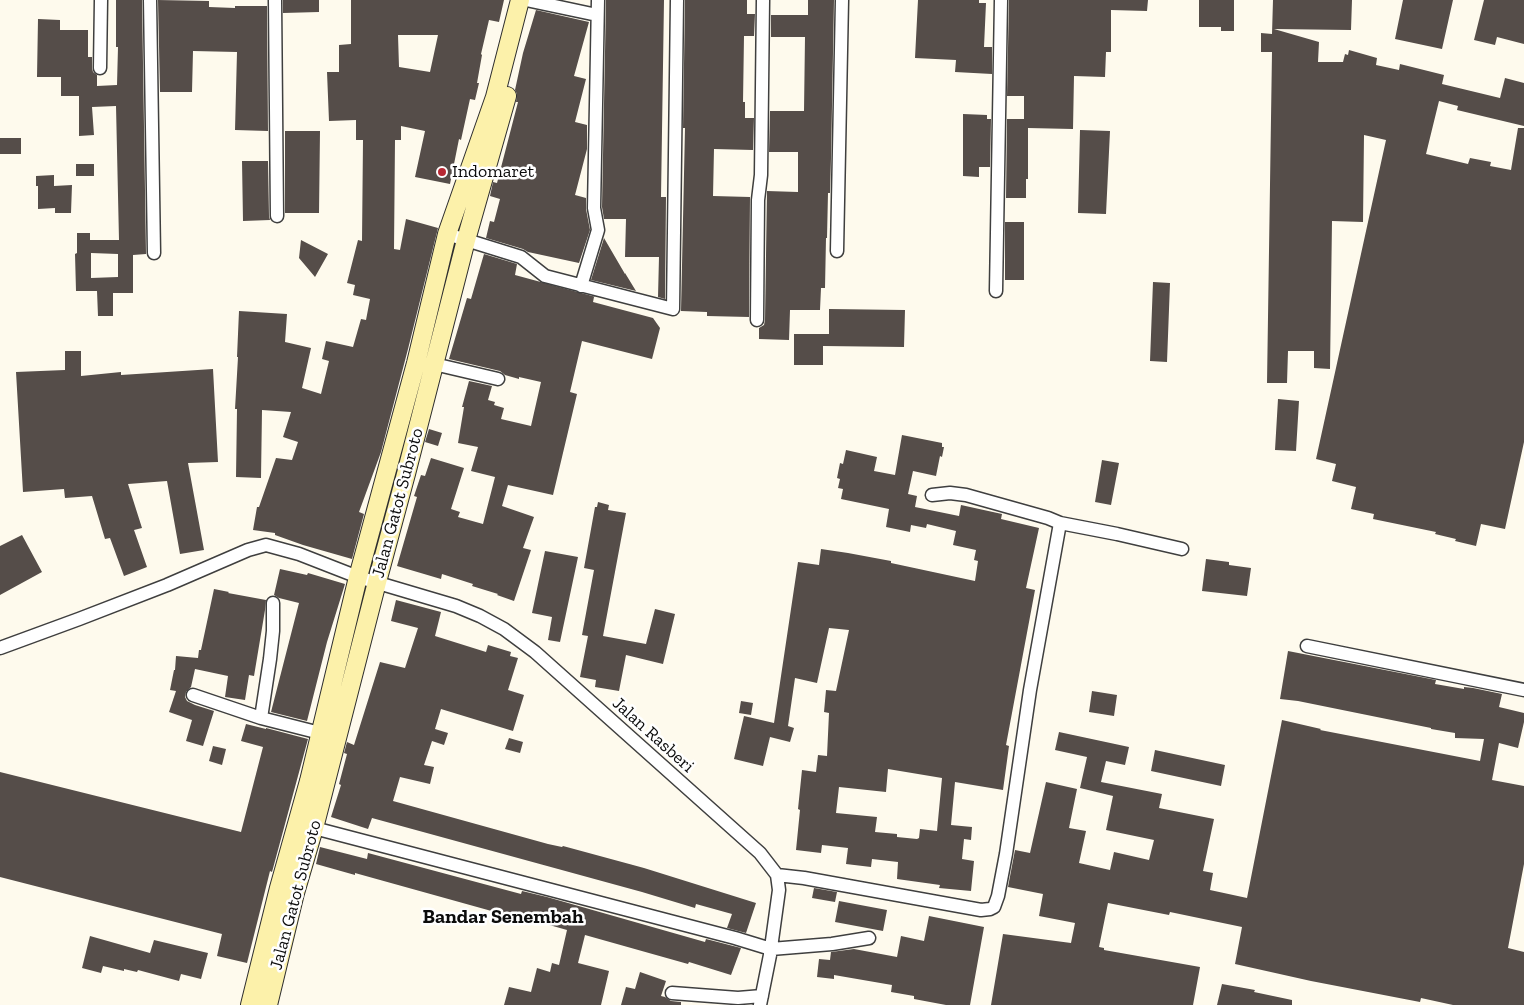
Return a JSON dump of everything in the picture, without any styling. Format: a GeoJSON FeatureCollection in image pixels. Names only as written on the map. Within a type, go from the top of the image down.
{"type":"FeatureCollection","features":[{"type":"Feature","properties":{"kind":"main road"},"geometry":{"type":"LineString","coordinates":[[250,1005],[358,577],[416,363],[447,234],[501,99],[520,0]]}},
{"type":"Feature","properties":{"kind":"main road","name":"Jalan Gatot Subroto"},"geometry":{"type":"LineString","coordinates":[[268,1005],[295,894],[314,828],[406,474],[526,0]]}},
{"type":"Feature","properties":{"kind":"street"},"geometry":{"type":"LineString","coordinates":[[100,68],[101,0]]}},
{"type":"Feature","properties":{"kind":"street"},"geometry":{"type":"LineString","coordinates":[[150,0],[154,253]]}},
{"type":"Feature","properties":{"kind":"street"},"geometry":{"type":"LineString","coordinates":[[275,0],[277,216]]}},
{"type":"Feature","properties":{"kind":"street"},"geometry":{"type":"LineString","coordinates":[[526,0],[597,15]]}},
{"type":"Feature","properties":{"kind":"street"},"geometry":{"type":"LineString","coordinates":[[582,286],[598,230],[594,208],[598,0]]}},
{"type":"Feature","properties":{"kind":"street"},"geometry":{"type":"LineString","coordinates":[[447,234],[521,257],[545,276],[672,309],[677,0]]}},
{"type":"Feature","properties":{"kind":"street"},"geometry":{"type":"LineString","coordinates":[[756,320],[758,200],[761,175],[763,0]]}},
{"type":"Feature","properties":{"kind":"street"},"geometry":{"type":"LineString","coordinates":[[837,251],[842,0]]}},
{"type":"Feature","properties":{"kind":"street"},"geometry":{"type":"LineString","coordinates":[[996,291],[1001,0]]}},
{"type":"Feature","properties":{"kind":"street"},"geometry":{"type":"LineString","coordinates":[[434,364],[498,379]]}},
{"type":"Feature","properties":{"kind":"street"},"geometry":{"type":"LineString","coordinates":[[932,494],[966,494],[1060,523],[1182,549]]}},
{"type":"Feature","properties":{"kind":"street"},"geometry":{"type":"LineString","coordinates":[[672,993],[762,1001],[779,890],[777,875],[804,878],[981,910],[994,907],[1006,854],[1030,690],[1060,523]]}},
{"type":"Feature","properties":{"kind":"street","name":"Jalan Rasberi"},"geometry":{"type":"LineString","coordinates":[[0,647],[150,592],[248,550],[266,546],[299,554],[358,577],[456,606],[504,629],[535,652],[760,853],[777,875]]}},
{"type":"Feature","properties":{"kind":"street"},"geometry":{"type":"LineString","coordinates":[[261,718],[273,631],[273,603]]}},
{"type":"Feature","properties":{"kind":"street"},"geometry":{"type":"LineString","coordinates":[[1307,646],[1524,690]]}},
{"type":"Feature","properties":{"kind":"street"},"geometry":{"type":"LineString","coordinates":[[192,695],[261,718],[320,733]]}},
{"type":"Feature","properties":{"kind":"street"},"geometry":{"type":"LineString","coordinates":[[314,828],[771,949],[832,944],[869,938]]}},
{"type":"Feature","properties":{"kind":"building"},"geometry":{"type":"Polygon","coordinates":[[[116,0],[142,0],[146,254],[133,255],[133,293],[113,293],[113,316],[98,316],[97,291],[76,291],[75,254],[77,253],[77,233],[90,233],[90,240],[119,240],[116,106],[92,107],[94,135],[79,136],[79,96],[61,96],[61,77],[37,77],[38,19],[60,20],[60,30],[88,30],[88,57],[92,57],[93,72],[97,75],[97,86],[117,85],[118,47],[116,47],[116,0]],[[91,253],[91,278],[118,277],[118,254],[91,253]]]}},
{"type":"Feature","properties":{"kind":"building"},"geometry":{"type":"Polygon","coordinates":[[[158,0],[209,1],[209,7],[267,6],[268,131],[235,130],[237,52],[193,51],[192,92],[160,92],[158,0]]]}},
{"type":"Feature","properties":{"kind":"building"},"geometry":{"type":"Polygon","coordinates":[[[283,0],[319,0],[319,12],[283,13],[283,0]]]}},
{"type":"Feature","properties":{"kind":"building"},"geometry":{"type":"Polygon","coordinates":[[[351,0],[504,0],[499,22],[489,20],[481,54],[477,83],[479,83],[475,100],[470,99],[461,140],[459,139],[450,184],[415,177],[425,131],[401,126],[401,140],[395,140],[394,249],[400,250],[406,219],[438,228],[381,452],[359,512],[364,514],[352,559],[303,545],[275,535],[275,533],[253,530],[257,507],[259,507],[276,458],[292,460],[298,442],[283,437],[291,412],[262,410],[261,478],[236,477],[237,409],[235,409],[239,311],[287,314],[285,342],[311,348],[302,388],[321,394],[329,361],[322,359],[326,341],[353,347],[361,319],[366,320],[370,299],[353,295],[355,285],[347,283],[358,240],[362,241],[363,140],[356,140],[356,120],[329,121],[327,72],[339,72],[339,45],[351,44],[351,0]],[[398,35],[399,67],[430,72],[438,35],[398,35]]]}},
{"type":"Feature","properties":{"kind":"building"},"geometry":{"type":"Polygon","coordinates":[[[606,0],[664,0],[661,197],[666,197],[665,299],[658,297],[659,257],[625,257],[626,219],[604,219],[602,207],[606,0]]]}},
{"type":"Feature","properties":{"kind":"building"},"geometry":{"type":"Polygon","coordinates":[[[685,0],[747,0],[747,14],[755,14],[754,36],[744,36],[743,102],[745,102],[745,118],[754,118],[753,150],[714,149],[713,196],[750,197],[749,317],[707,316],[707,312],[681,311],[685,128],[683,128],[685,0]]]}},
{"type":"Feature","properties":{"kind":"building"},"geometry":{"type":"Polygon","coordinates":[[[808,0],[834,0],[830,193],[828,193],[825,288],[821,288],[820,310],[790,310],[789,340],[759,339],[759,328],[764,325],[765,320],[767,191],[798,192],[798,152],[769,152],[770,111],[804,111],[805,37],[771,37],[771,15],[808,15],[808,0]]]}},
{"type":"Feature","properties":{"kind":"building"},"geometry":{"type":"Polygon","coordinates":[[[918,0],[979,0],[979,3],[986,3],[984,47],[992,47],[992,74],[955,72],[956,60],[915,58],[918,0]]]}},
{"type":"Feature","properties":{"kind":"building"},"geometry":{"type":"Polygon","coordinates":[[[1009,0],[1148,0],[1147,11],[1111,10],[1111,52],[1106,52],[1105,77],[1074,76],[1073,129],[1028,128],[1026,198],[1006,198],[1007,119],[1024,119],[1024,96],[1007,96],[1009,0]]]}},
{"type":"Feature","properties":{"kind":"building"},"geometry":{"type":"Polygon","coordinates":[[[1199,0],[1234,0],[1234,31],[1221,31],[1221,27],[1199,27],[1199,0]]]}},
{"type":"Feature","properties":{"kind":"building"},"geometry":{"type":"Polygon","coordinates":[[[1273,0],[1352,0],[1351,30],[1274,29],[1319,42],[1318,62],[1343,62],[1345,54],[1348,55],[1349,50],[1377,58],[1376,65],[1399,70],[1400,64],[1444,75],[1442,84],[1500,98],[1505,78],[1524,83],[1524,126],[1457,110],[1458,106],[1439,101],[1426,154],[1468,164],[1470,158],[1491,162],[1490,166],[1511,170],[1518,128],[1524,128],[1524,442],[1505,529],[1481,524],[1476,546],[1435,534],[1436,532],[1373,519],[1374,514],[1351,509],[1356,487],[1332,481],[1336,464],[1316,459],[1386,140],[1364,135],[1363,222],[1332,221],[1330,369],[1314,368],[1314,351],[1288,351],[1287,383],[1267,383],[1272,52],[1261,52],[1261,33],[1272,34],[1273,0]]]}},
{"type":"Feature","properties":{"kind":"building"},"geometry":{"type":"Polygon","coordinates":[[[1403,0],[1453,0],[1442,49],[1395,39],[1403,0]]]}},
{"type":"Feature","properties":{"kind":"building"},"geometry":{"type":"Polygon","coordinates":[[[1484,0],[1524,0],[1524,44],[1497,37],[1495,45],[1474,40],[1484,0]]]}},
{"type":"Feature","properties":{"kind":"building"},"geometry":{"type":"Polygon","coordinates":[[[536,10],[589,22],[574,76],[586,79],[575,122],[587,125],[587,149],[575,195],[586,198],[590,230],[579,263],[528,252],[486,238],[490,221],[494,222],[500,199],[490,196],[493,182],[497,183],[518,102],[516,102],[517,94],[515,90],[523,53],[536,10]]]}},
{"type":"Feature","properties":{"kind":"building"},"geometry":{"type":"Polygon","coordinates":[[[963,114],[987,115],[987,119],[991,119],[990,167],[979,167],[979,177],[963,176],[963,114]]]}},
{"type":"Feature","properties":{"kind":"building"},"geometry":{"type":"Polygon","coordinates":[[[1080,130],[1110,131],[1106,214],[1078,213],[1080,130]]]}},
{"type":"Feature","properties":{"kind":"building"},"geometry":{"type":"Polygon","coordinates":[[[285,131],[320,131],[319,213],[285,213],[285,131]]]}},
{"type":"Feature","properties":{"kind":"building"},"geometry":{"type":"Polygon","coordinates":[[[0,138],[21,138],[21,154],[0,154],[0,138]]]}},
{"type":"Feature","properties":{"kind":"building"},"geometry":{"type":"Polygon","coordinates":[[[242,161],[268,161],[270,220],[243,221],[242,161]]]}},
{"type":"Feature","properties":{"kind":"building"},"geometry":{"type":"Polygon","coordinates":[[[76,164],[94,164],[94,176],[76,176],[76,164]]]}},
{"type":"Feature","properties":{"kind":"building"},"geometry":{"type":"Polygon","coordinates":[[[54,175],[54,186],[72,185],[71,213],[55,213],[55,208],[38,209],[36,176],[54,175]]]}},
{"type":"Feature","properties":{"kind":"building"},"geometry":{"type":"Polygon","coordinates":[[[1005,222],[1024,222],[1024,280],[1005,280],[1005,222]]]}},
{"type":"Feature","properties":{"kind":"building"},"geometry":{"type":"Polygon","coordinates":[[[604,238],[625,274],[636,291],[591,280],[604,238]]]}},
{"type":"Feature","properties":{"kind":"building"},"geometry":{"type":"Polygon","coordinates":[[[301,240],[328,254],[315,277],[299,258],[301,240]]]}},
{"type":"Feature","properties":{"kind":"building"},"geometry":{"type":"Polygon","coordinates":[[[484,254],[517,264],[515,275],[596,297],[594,297],[593,302],[653,318],[660,328],[652,359],[582,341],[570,392],[577,394],[553,495],[508,485],[502,506],[534,517],[523,548],[531,550],[514,601],[472,586],[473,584],[442,574],[441,579],[397,566],[417,497],[414,496],[421,475],[425,476],[431,458],[464,468],[451,509],[460,512],[458,517],[483,524],[495,477],[471,471],[478,447],[458,443],[464,407],[462,407],[469,381],[492,386],[488,400],[495,402],[494,405],[504,408],[501,419],[531,426],[541,382],[519,377],[519,379],[505,375],[500,371],[449,359],[467,298],[471,299],[484,254]]]}},
{"type":"Feature","properties":{"kind":"building"},"geometry":{"type":"Polygon","coordinates":[[[1153,282],[1170,283],[1167,362],[1150,361],[1153,282]]]}},
{"type":"Feature","properties":{"kind":"building"},"geometry":{"type":"Polygon","coordinates":[[[829,309],[905,310],[904,347],[823,346],[823,365],[794,365],[794,334],[829,334],[829,309]]]}},
{"type":"Feature","properties":{"kind":"building"},"geometry":{"type":"Polygon","coordinates":[[[65,351],[81,351],[81,376],[121,372],[121,375],[213,369],[218,462],[188,463],[204,550],[180,554],[167,481],[128,484],[142,528],[134,530],[147,567],[124,576],[110,538],[105,539],[92,496],[65,498],[64,489],[23,492],[16,372],[65,370],[65,351]]]}},
{"type":"Feature","properties":{"kind":"building"},"geometry":{"type":"Polygon","coordinates":[[[1278,399],[1299,401],[1296,451],[1275,450],[1278,399]]]}},
{"type":"Feature","properties":{"kind":"building"},"geometry":{"type":"Polygon","coordinates":[[[429,429],[442,433],[438,446],[425,442],[429,429]]]}},
{"type":"Feature","properties":{"kind":"building"},"geometry":{"type":"Polygon","coordinates":[[[902,435],[942,443],[942,447],[944,447],[936,476],[913,471],[908,494],[917,496],[915,507],[959,516],[961,505],[1002,514],[1001,519],[1039,528],[1026,588],[1035,590],[1006,745],[1009,746],[1003,790],[955,782],[951,825],[972,827],[971,840],[964,839],[962,859],[974,861],[971,891],[939,888],[940,885],[897,879],[898,862],[872,859],[871,867],[846,864],[848,848],[822,845],[821,853],[796,850],[802,770],[816,772],[818,755],[827,756],[829,713],[824,712],[826,690],[836,691],[849,630],[829,628],[817,683],[795,678],[788,726],[794,728],[790,742],[770,737],[763,766],[734,759],[744,716],[774,723],[798,562],[819,565],[821,549],[891,561],[891,563],[975,581],[978,561],[974,560],[976,550],[953,545],[956,531],[927,524],[926,528],[911,525],[910,532],[886,527],[889,509],[841,499],[843,489],[838,488],[840,479],[837,478],[840,463],[843,464],[846,450],[877,457],[874,471],[895,475],[902,435]],[[888,769],[886,792],[839,787],[836,813],[877,817],[875,832],[897,834],[897,837],[917,839],[919,838],[920,829],[937,831],[942,778],[888,769]]]}},
{"type":"Feature","properties":{"kind":"building"},"geometry":{"type":"Polygon","coordinates":[[[1102,460],[1119,463],[1111,505],[1095,502],[1102,460]]]}},
{"type":"Feature","properties":{"kind":"building"},"geometry":{"type":"Polygon","coordinates":[[[598,502],[609,505],[608,510],[626,513],[603,636],[646,644],[655,609],[675,614],[663,664],[626,655],[619,691],[595,687],[596,680],[580,677],[588,636],[582,635],[594,570],[584,568],[595,507],[597,507],[598,502]]]}},
{"type":"Feature","properties":{"kind":"building"},"geometry":{"type":"Polygon","coordinates":[[[22,535],[42,572],[0,595],[0,546],[22,535]]]}},
{"type":"Feature","properties":{"kind":"building"},"geometry":{"type":"Polygon","coordinates":[[[545,551],[578,557],[560,642],[548,640],[552,617],[532,613],[545,551]]]}},
{"type":"Feature","properties":{"kind":"building"},"geometry":{"type":"Polygon","coordinates":[[[1206,559],[1229,562],[1229,565],[1251,568],[1247,596],[1202,591],[1206,559]]]}},
{"type":"Feature","properties":{"kind":"building"},"geometry":{"type":"Polygon","coordinates":[[[280,569],[307,575],[308,573],[345,584],[327,642],[307,721],[271,712],[299,603],[274,595],[280,569]]]}},
{"type":"Feature","properties":{"kind":"building"},"geometry":{"type":"Polygon","coordinates":[[[214,589],[266,600],[254,676],[249,675],[245,700],[225,697],[228,676],[195,669],[191,687],[186,692],[185,697],[187,701],[195,705],[214,711],[203,746],[186,741],[192,720],[169,712],[176,691],[170,690],[176,656],[198,658],[214,589]]]}},
{"type":"Feature","properties":{"kind":"building"},"geometry":{"type":"Polygon","coordinates":[[[396,600],[441,612],[435,636],[486,652],[488,645],[511,652],[510,656],[518,658],[508,690],[524,695],[513,731],[441,709],[435,729],[448,733],[444,745],[432,741],[424,765],[434,767],[430,784],[400,777],[393,801],[548,844],[563,846],[644,868],[756,903],[746,933],[727,928],[732,914],[696,904],[695,908],[372,818],[368,829],[331,817],[341,785],[339,784],[347,754],[344,753],[347,742],[354,745],[380,662],[405,668],[418,628],[391,621],[396,600]]]}},
{"type":"Feature","properties":{"kind":"building"},"geometry":{"type":"Polygon","coordinates":[[[1288,651],[1436,680],[1435,684],[1464,689],[1464,687],[1473,688],[1502,694],[1499,707],[1524,713],[1524,722],[1518,748],[1499,743],[1492,780],[1524,786],[1524,864],[1508,948],[1524,952],[1524,1005],[1453,1005],[1421,998],[1420,1002],[1235,964],[1242,927],[1170,912],[1169,915],[1108,903],[1099,947],[1104,948],[1104,950],[1200,967],[1193,1005],[991,1005],[1003,934],[1071,943],[1075,923],[1039,916],[1043,894],[1008,887],[1015,850],[1030,853],[1046,782],[1077,789],[1069,828],[1086,831],[1079,863],[1110,870],[1114,852],[1149,860],[1154,840],[1106,830],[1113,796],[1080,788],[1087,757],[1055,750],[1059,732],[1129,747],[1125,765],[1106,761],[1101,782],[1162,794],[1159,808],[1214,819],[1203,871],[1213,873],[1210,890],[1247,898],[1282,720],[1320,730],[1480,761],[1484,739],[1455,738],[1455,733],[1280,699],[1288,651]]]}},
{"type":"Feature","properties":{"kind":"building"},"geometry":{"type":"Polygon","coordinates":[[[1092,691],[1117,695],[1114,716],[1089,712],[1092,691]]]}},
{"type":"Feature","properties":{"kind":"building"},"geometry":{"type":"Polygon","coordinates":[[[741,701],[753,703],[751,715],[739,713],[741,701]]]}},
{"type":"Feature","properties":{"kind":"building"},"geometry":{"type":"Polygon","coordinates":[[[246,724],[308,739],[272,872],[270,871],[247,963],[217,956],[222,934],[0,877],[0,772],[241,832],[263,747],[241,741],[246,724]]]}},
{"type":"Feature","properties":{"kind":"building"},"geometry":{"type":"Polygon","coordinates":[[[509,738],[523,742],[520,753],[505,749],[509,738]]]}},
{"type":"Feature","properties":{"kind":"building"},"geometry":{"type":"Polygon","coordinates":[[[213,746],[226,749],[222,765],[209,761],[213,746]]]}},
{"type":"Feature","properties":{"kind":"building"},"geometry":{"type":"Polygon","coordinates":[[[1155,750],[1225,765],[1221,786],[1151,771],[1155,750]]]}},
{"type":"Feature","properties":{"kind":"building"},"geometry":{"type":"Polygon","coordinates":[[[320,847],[367,859],[368,853],[521,894],[522,891],[547,897],[705,942],[706,939],[741,948],[731,975],[585,935],[578,963],[609,971],[601,1005],[504,1005],[509,987],[531,992],[537,968],[550,972],[552,963],[559,965],[567,930],[316,864],[320,847]]]}},
{"type":"Feature","properties":{"kind":"building"},"geometry":{"type":"Polygon","coordinates":[[[814,888],[837,892],[835,902],[812,898],[814,888]]]}},
{"type":"Feature","properties":{"kind":"building"},"geometry":{"type":"Polygon","coordinates":[[[839,901],[887,910],[883,931],[835,922],[839,901]]]}},
{"type":"Feature","properties":{"kind":"building"},"geometry":{"type":"Polygon","coordinates":[[[929,916],[984,927],[970,1005],[946,1005],[914,999],[914,996],[891,992],[892,985],[834,975],[834,979],[817,977],[819,959],[830,960],[831,952],[854,949],[897,957],[901,936],[924,941],[929,916]]]}},
{"type":"Feature","properties":{"kind":"building"},"geometry":{"type":"Polygon","coordinates":[[[90,936],[150,953],[154,940],[208,953],[201,979],[181,974],[179,981],[138,970],[137,972],[124,969],[124,971],[103,966],[101,973],[82,968],[90,936]]]}},
{"type":"Feature","properties":{"kind":"building"},"geometry":{"type":"Polygon","coordinates":[[[640,972],[666,981],[661,996],[671,1001],[681,1002],[681,1005],[621,1005],[626,987],[635,989],[640,972]]]}},
{"type":"Feature","properties":{"kind":"building"},"geometry":{"type":"Polygon","coordinates":[[[1222,984],[1255,990],[1254,992],[1292,1000],[1292,1005],[1217,1005],[1222,984]]]}},
{"type":"Feature","properties":{"kind":"place","name":"Indomaret"},"geometry":{"type":"Point","coordinates":[442,172]}},
{"type":"Feature","properties":{"kind":"district","name":"Bandar Senembah"},"geometry":{"type":"Point","coordinates":[503,917]}}]}
